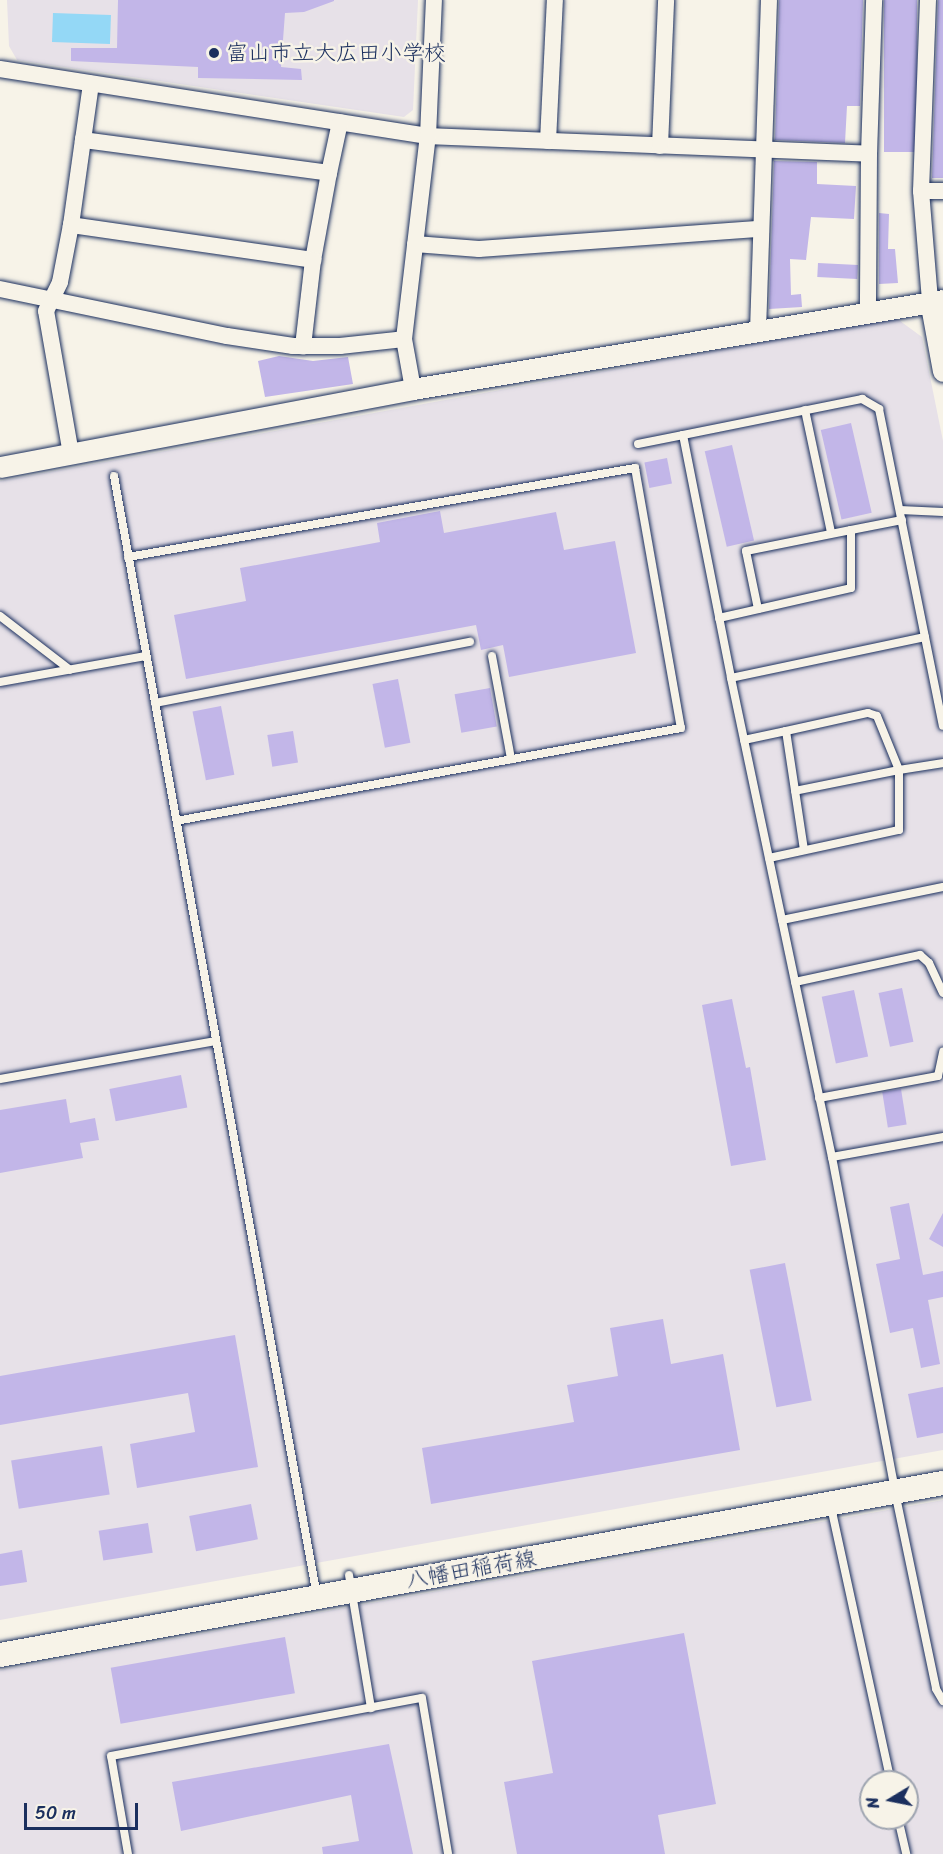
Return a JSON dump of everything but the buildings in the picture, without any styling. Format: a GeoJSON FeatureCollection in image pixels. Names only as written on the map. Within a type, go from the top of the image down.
{"type":"FeatureCollection","features":[{"type":"Feature","properties":{"kind":"main road","name":"八幡田稲荷線"},"geometry":{"type":"LineString","coordinates":[[350,1583],[831,1504],[943,1468]]}},
{"type":"Feature","properties":{"kind":"main road","name":"八幡田稲荷線"},"geometry":{"type":"LineString","coordinates":[[0,1655],[350,1583],[894,1485],[943,1484]]}},
{"type":"Feature","properties":{"kind":"main road","name":"八幡田稲荷線"},"geometry":{"type":"LineString","coordinates":[[0,1639],[316,1590]]}},
{"type":"Feature","properties":{"kind":"street"},"geometry":{"type":"LineString","coordinates":[[413,389],[404,339],[428,136],[434,0]]}},
{"type":"Feature","properties":{"kind":"street"},"geometry":{"type":"LineString","coordinates":[[548,141],[555,0]]}},
{"type":"Feature","properties":{"kind":"street"},"geometry":{"type":"LineString","coordinates":[[660,147],[666,0]]}},
{"type":"Feature","properties":{"kind":"street"},"geometry":{"type":"LineString","coordinates":[[758,330],[770,0]]}},
{"type":"Feature","properties":{"kind":"street"},"geometry":{"type":"LineString","coordinates":[[868,311],[869,154],[874,0]]}},
{"type":"Feature","properties":{"kind":"street"},"geometry":{"type":"LineString","coordinates":[[928,0],[921,191],[943,371]]}},
{"type":"Feature","properties":{"kind":"street"},"geometry":{"type":"LineString","coordinates":[[0,69],[428,136],[869,154]]}},
{"type":"Feature","properties":{"kind":"street"},"geometry":{"type":"LineString","coordinates":[[71,454],[46,311],[52,301],[71,225],[91,84]]}},
{"type":"Feature","properties":{"kind":"street"},"geometry":{"type":"LineString","coordinates":[[303,346],[313,260],[339,122]]}},
{"type":"Feature","properties":{"kind":"street"},"geometry":{"type":"LineString","coordinates":[[83,140],[329,173]]}},
{"type":"Feature","properties":{"kind":"street"},"geometry":{"type":"LineString","coordinates":[[921,191],[943,191]]}},
{"type":"Feature","properties":{"kind":"street"},"geometry":{"type":"LineString","coordinates":[[71,225],[313,260]]}},
{"type":"Feature","properties":{"kind":"street"},"geometry":{"type":"LineString","coordinates":[[415,244],[479,249],[760,229]]}},
{"type":"Feature","properties":{"kind":"street"},"geometry":{"type":"LineString","coordinates":[[0,289],[227,336],[303,346],[404,339]]}},
{"type":"Feature","properties":{"kind":"street"},"geometry":{"type":"LineString","coordinates":[[0,467],[413,389],[936,300]]}},
{"type":"Feature","properties":{"kind":"lane"},"geometry":{"type":"LineString","coordinates":[[638,444],[862,399],[879,409],[943,726]]}},
{"type":"Feature","properties":{"kind":"lane"},"geometry":{"type":"LineString","coordinates":[[805,410],[831,532]]}},
{"type":"Feature","properties":{"kind":"lane"},"geometry":{"type":"LineString","coordinates":[[683,435],[731,678],[832,1157],[894,1485],[936,1689],[943,1701]]}},
{"type":"Feature","properties":{"kind":"lane"},"geometry":{"type":"LineString","coordinates":[[128,557],[635,468],[681,728],[177,821]]}},
{"type":"Feature","properties":{"kind":"lane"},"geometry":{"type":"LineString","coordinates":[[114,476],[316,1590]]}},
{"type":"Feature","properties":{"kind":"lane"},"geometry":{"type":"LineString","coordinates":[[900,510],[943,512]]}},
{"type":"Feature","properties":{"kind":"lane"},"geometry":{"type":"LineString","coordinates":[[758,609],[746,551],[831,532],[902,520]]}},
{"type":"Feature","properties":{"kind":"lane"},"geometry":{"type":"LineString","coordinates":[[719,618],[850,588],[851,530]]}},
{"type":"Feature","properties":{"kind":"lane"},"geometry":{"type":"LineString","coordinates":[[0,616],[70,669]]}},
{"type":"Feature","properties":{"kind":"lane"},"geometry":{"type":"LineString","coordinates":[[731,678],[925,637]]}},
{"type":"Feature","properties":{"kind":"lane"},"geometry":{"type":"LineString","coordinates":[[155,703],[470,642]]}},
{"type":"Feature","properties":{"kind":"lane"},"geometry":{"type":"LineString","coordinates":[[0,682],[146,656]]}},
{"type":"Feature","properties":{"kind":"lane"},"geometry":{"type":"LineString","coordinates":[[492,656],[511,759]]}},
{"type":"Feature","properties":{"kind":"lane"},"geometry":{"type":"LineString","coordinates":[[744,740],[868,713],[877,716],[899,770],[899,830],[769,858]]}},
{"type":"Feature","properties":{"kind":"lane"},"geometry":{"type":"LineString","coordinates":[[786,731],[804,850]]}},
{"type":"Feature","properties":{"kind":"lane"},"geometry":{"type":"LineString","coordinates":[[795,791],[943,763]]}},
{"type":"Feature","properties":{"kind":"lane"},"geometry":{"type":"LineString","coordinates":[[782,920],[943,887]]}},
{"type":"Feature","properties":{"kind":"lane"},"geometry":{"type":"LineString","coordinates":[[795,982],[920,955],[929,963],[943,993]]}},
{"type":"Feature","properties":{"kind":"lane"},"geometry":{"type":"LineString","coordinates":[[0,1079],[215,1041]]}},
{"type":"Feature","properties":{"kind":"lane"},"geometry":{"type":"LineString","coordinates":[[819,1098],[938,1076],[943,1052]]}},
{"type":"Feature","properties":{"kind":"lane"},"geometry":{"type":"LineString","coordinates":[[832,1157],[943,1137]]}},
{"type":"Feature","properties":{"kind":"lane"},"geometry":{"type":"LineString","coordinates":[[831,1504],[888,1770]]}},
{"type":"Feature","properties":{"kind":"lane"},"geometry":{"type":"LineString","coordinates":[[350,1583],[371,1708]]}},
{"type":"Feature","properties":{"kind":"lane"},"geometry":{"type":"LineString","coordinates":[[128,1854],[111,1756],[422,1698],[448,1854]]}},
{"type":"Feature","properties":{"kind":"lane"},"geometry":{"type":"LineString","coordinates":[[901,1830],[906,1854]]}},
{"type":"Feature","properties":{"kind":"shaded area","name":"富山市立大広田小学校"},"geometry":{"type":"Polygon","coordinates":[[[7,0],[418,0],[413,110],[404,117],[17,60],[9,46],[7,0]]]}},
{"type":"Feature","properties":{"kind":"shaded area"},"geometry":{"type":"Polygon","coordinates":[[[896,318],[922,337],[943,441],[943,1450],[0,1620],[0,481],[896,318]]]}},
{"type":"Feature","properties":{"kind":"shaded area"},"geometry":{"type":"Polygon","coordinates":[[[943,1500],[943,1854],[0,1854],[0,1670],[943,1500]]]}},
{"type":"Feature","properties":{"kind":"water"},"geometry":{"type":"Polygon","coordinates":[[[53,13],[111,15],[110,44],[52,42],[53,13]]]}},
{"type":"Feature","properties":{"kind":"place","name":"富山市立大広田小学校"},"geometry":{"type":"Point","coordinates":[214,53]}}]}
